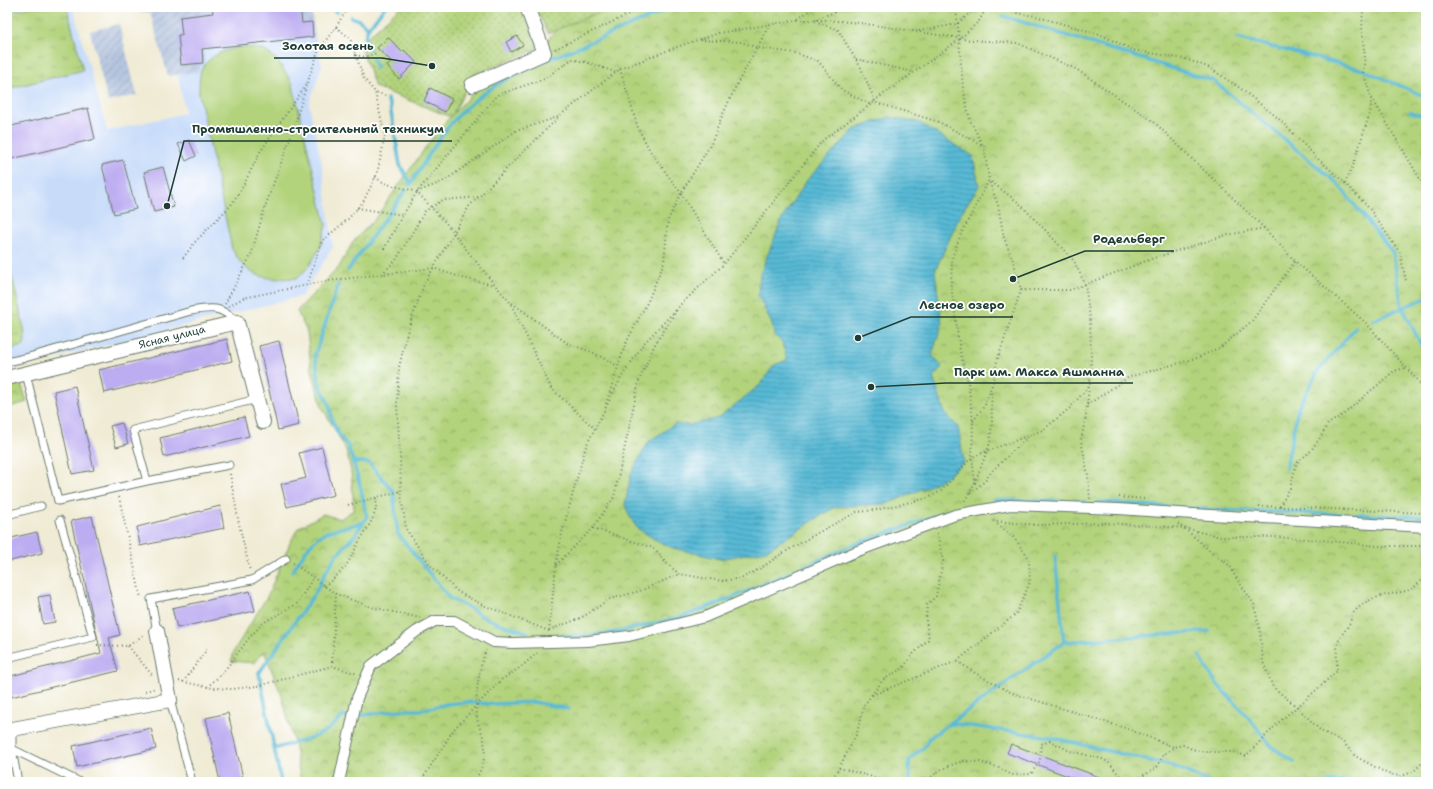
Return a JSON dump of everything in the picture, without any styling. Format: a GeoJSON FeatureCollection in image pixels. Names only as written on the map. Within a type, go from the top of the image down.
{"type":"FeatureCollection","features":[{"type":"Feature","properties":{"kind":"street"},"geometry":{"type":"LineString","coordinates":[[472,85],[544,53],[527,7]]}},
{"type":"Feature","properties":{"kind":"street"},"geometry":{"type":"LineString","coordinates":[[237,322],[263,422]]}},
{"type":"Feature","properties":{"kind":"street","name":"Ясная улица"},"geometry":{"type":"LineString","coordinates":[[7,378],[237,322]]}},
{"type":"Feature","properties":{"kind":"street"},"geometry":{"type":"LineString","coordinates":[[339,782],[357,698],[370,666],[416,631],[435,621],[454,621],[494,642],[588,641],[629,636],[705,617],[855,552],[955,515],[1010,505],[1118,509],[1426,527]]}},
{"type":"Feature","properties":{"kind":"street"},"geometry":{"type":"LineString","coordinates":[[10,730],[170,700],[161,682],[153,631]]}},
{"type":"Feature","properties":{"kind":"lane"},"geometry":{"type":"LineString","coordinates":[[7,362],[191,311],[208,308],[227,312],[237,322]]}},
{"type":"Feature","properties":{"kind":"lane"},"geometry":{"type":"LineString","coordinates":[[26,374],[58,501],[147,481],[229,465]]}},
{"type":"Feature","properties":{"kind":"lane"},"geometry":{"type":"LineString","coordinates":[[147,481],[133,430],[257,399]]}},
{"type":"Feature","properties":{"kind":"lane"},"geometry":{"type":"LineString","coordinates":[[7,515],[41,506]]}},
{"type":"Feature","properties":{"kind":"lane"},"geometry":{"type":"LineString","coordinates":[[7,658],[93,637],[60,520]]}},
{"type":"Feature","properties":{"kind":"lane"},"geometry":{"type":"LineString","coordinates":[[153,631],[151,599],[252,580],[286,559]]}},
{"type":"Feature","properties":{"kind":"lane"},"geometry":{"type":"LineString","coordinates":[[170,700],[192,782]]}},
{"type":"Feature","properties":{"kind":"lane"},"geometry":{"type":"LineString","coordinates":[[10,730],[18,782]]}},
{"type":"Feature","properties":{"kind":"lane"},"geometry":{"type":"LineString","coordinates":[[12,749],[80,782]]}},
{"type":"Feature","properties":{"kind":"path"},"geometry":{"type":"LineString","coordinates":[[221,310],[234,289],[251,255],[265,207],[320,49],[348,7]]}},
{"type":"Feature","properties":{"kind":"path"},"geometry":{"type":"LineString","coordinates":[[544,53],[644,7]]}},
{"type":"Feature","properties":{"kind":"path"},"geometry":{"type":"LineString","coordinates":[[797,20],[814,7]]}},
{"type":"Feature","properties":{"kind":"path"},"geometry":{"type":"LineString","coordinates":[[812,20],[849,7]]}},
{"type":"Feature","properties":{"kind":"path"},"geometry":{"type":"LineString","coordinates":[[956,7],[964,88],[970,120],[984,146],[989,180],[998,205],[1004,238],[1014,263],[1021,290],[997,361],[985,405],[973,421]]}},
{"type":"Feature","properties":{"kind":"path"},"geometry":{"type":"LineString","coordinates":[[916,31],[957,24],[977,7]]}},
{"type":"Feature","properties":{"kind":"path"},"geometry":{"type":"LineString","coordinates":[[419,782],[454,729],[500,680],[521,667],[548,642],[556,565],[562,533],[586,446],[622,376],[644,344],[680,305],[724,264],[823,140],[869,104],[960,38],[979,21],[987,7]]}},
{"type":"Feature","properties":{"kind":"path"},"geometry":{"type":"LineString","coordinates":[[1011,7],[1017,13],[1035,16],[1099,34],[1133,50],[1185,59],[1208,67],[1240,88],[1278,118],[1369,208],[1400,253],[1406,281]]}},
{"type":"Feature","properties":{"kind":"path"},"geometry":{"type":"LineString","coordinates":[[1363,7],[1362,33],[1365,57],[1363,73],[1371,97],[1426,189]]}},
{"type":"Feature","properties":{"kind":"path"},"geometry":{"type":"LineString","coordinates":[[679,574],[640,591],[610,599],[582,618],[549,630],[483,605],[458,592],[430,565],[406,528],[401,491],[397,404],[399,367],[408,330],[424,284],[470,205],[558,117],[615,72],[719,33],[797,20],[860,23],[960,38],[1017,43],[1076,69],[1153,121],[1264,228],[1295,261],[1366,323],[1426,390]]}},
{"type":"Feature","properties":{"kind":"path"},"geometry":{"type":"LineString","coordinates":[[812,20],[838,30],[861,68],[874,101]]}},
{"type":"Feature","properties":{"kind":"path"},"geometry":{"type":"LineString","coordinates":[[604,411],[625,345],[648,301],[664,262],[668,220],[681,193],[711,144],[736,86],[770,24]]}},
{"type":"Feature","properties":{"kind":"path"},"geometry":{"type":"LineString","coordinates":[[336,27],[350,38],[364,80],[375,92],[387,96]]}},
{"type":"Feature","properties":{"kind":"path"},"geometry":{"type":"LineString","coordinates":[[698,40],[741,42],[758,48],[794,52],[818,61],[842,90],[869,104]]}},
{"type":"Feature","properties":{"kind":"path"},"geometry":{"type":"LineString","coordinates":[[355,55],[364,57],[377,53]]}},
{"type":"Feature","properties":{"kind":"path"},"geometry":{"type":"LineString","coordinates":[[855,58],[913,72]]}},
{"type":"Feature","properties":{"kind":"path"},"geometry":{"type":"LineString","coordinates":[[384,249],[417,192],[497,95],[544,79],[572,59],[615,72]]}},
{"type":"Feature","properties":{"kind":"path"},"geometry":{"type":"LineString","coordinates":[[620,69],[638,128],[652,154],[681,193],[724,264]]}},
{"type":"Feature","properties":{"kind":"path"},"geometry":{"type":"LineString","coordinates":[[183,258],[195,242],[231,204],[242,188],[260,152],[307,84]]}},
{"type":"Feature","properties":{"kind":"path"},"geometry":{"type":"LineString","coordinates":[[306,285],[322,241],[348,219],[363,202],[375,177],[385,136],[375,92]]}},
{"type":"Feature","properties":{"kind":"path"},"geometry":{"type":"LineString","coordinates":[[1345,183],[1353,166],[1371,110],[1371,97]]}},
{"type":"Feature","properties":{"kind":"path"},"geometry":{"type":"LineString","coordinates":[[874,101],[939,122],[984,146]]}},
{"type":"Feature","properties":{"kind":"path"},"geometry":{"type":"LineString","coordinates":[[417,192],[444,182],[516,131],[558,117]]}},
{"type":"Feature","properties":{"kind":"path"},"geometry":{"type":"LineString","coordinates":[[375,177],[391,186],[410,189],[417,192],[454,232],[457,238],[510,302],[566,343],[594,353],[618,366]]}},
{"type":"Feature","properties":{"kind":"path"},"geometry":{"type":"LineString","coordinates":[[989,180],[1018,203],[1074,261],[1085,284],[1090,318],[1091,356],[1090,385],[1081,440],[1088,476],[1090,509]]}},
{"type":"Feature","properties":{"kind":"path"},"geometry":{"type":"LineString","coordinates":[[975,483],[972,457],[973,421],[968,382],[960,351],[951,285],[952,258],[961,234],[989,180]]}},
{"type":"Feature","properties":{"kind":"path"},"geometry":{"type":"LineString","coordinates":[[382,275],[396,260],[425,212],[431,207],[443,200],[480,196]]}},
{"type":"Feature","properties":{"kind":"path"},"geometry":{"type":"LineString","coordinates":[[357,208],[403,215]]}},
{"type":"Feature","properties":{"kind":"path"},"geometry":{"type":"LineString","coordinates":[[1021,290],[1070,290],[1154,258],[1227,235],[1264,228]]}},
{"type":"Feature","properties":{"kind":"path"},"geometry":{"type":"LineString","coordinates":[[1087,405],[1130,377],[1197,358],[1221,347],[1252,321],[1295,261]]}},
{"type":"Feature","properties":{"kind":"path"},"geometry":{"type":"LineString","coordinates":[[221,310],[243,298],[306,285],[433,268],[463,278],[495,285]]}},
{"type":"Feature","properties":{"kind":"path"},"geometry":{"type":"LineString","coordinates":[[510,302],[551,388],[595,429]]}},
{"type":"Feature","properties":{"kind":"path"},"geometry":{"type":"LineString","coordinates":[[556,565],[593,528],[614,497],[639,381],[654,346],[680,305]]}},
{"type":"Feature","properties":{"kind":"path"},"geometry":{"type":"LineString","coordinates":[[1280,506],[1290,488],[1297,462],[1308,453],[1328,424],[1344,414],[1394,371],[1406,368]]}},
{"type":"Feature","properties":{"kind":"path"},"geometry":{"type":"LineString","coordinates":[[593,528],[653,548],[659,553],[662,559],[679,574],[722,581],[742,578],[857,512],[928,498],[941,491],[972,457],[1043,430],[1070,408],[1090,385]]}},
{"type":"Feature","properties":{"kind":"path"},"geometry":{"type":"LineString","coordinates":[[955,515],[975,483],[990,443],[992,421],[990,390]]}},
{"type":"Feature","properties":{"kind":"path"},"geometry":{"type":"LineString","coordinates":[[969,494],[985,481],[992,471],[1031,435]]}},
{"type":"Feature","properties":{"kind":"path"},"geometry":{"type":"LineString","coordinates":[[229,465],[239,524],[252,580]]}},
{"type":"Feature","properties":{"kind":"path"},"geometry":{"type":"LineString","coordinates":[[117,488],[142,601]]}},
{"type":"Feature","properties":{"kind":"path"},"geometry":{"type":"LineString","coordinates":[[348,505],[401,491]]}},
{"type":"Feature","properties":{"kind":"path"},"geometry":{"type":"LineString","coordinates":[[324,586],[333,580],[350,560],[359,541],[372,521],[377,507],[376,497]]}},
{"type":"Feature","properties":{"kind":"path"},"geometry":{"type":"LineString","coordinates":[[1090,497],[1097,497]]}},
{"type":"Feature","properties":{"kind":"path"},"geometry":{"type":"LineString","coordinates":[[1117,497],[1150,500]]}},
{"type":"Feature","properties":{"kind":"path"},"geometry":{"type":"LineString","coordinates":[[1252,506],[1426,513]]}},
{"type":"Feature","properties":{"kind":"path"},"geometry":{"type":"LineString","coordinates":[[1172,520],[1230,566],[1254,604],[1260,631],[1263,662],[1273,688],[1297,707],[1321,731],[1342,741],[1355,756],[1388,774],[1401,776],[1413,772],[1422,763],[1426,763]]}},
{"type":"Feature","properties":{"kind":"path"},"geometry":{"type":"LineString","coordinates":[[872,695],[957,660],[1016,614],[1030,582],[1029,558],[1014,538],[993,521],[1037,525],[1104,523],[1184,528],[1221,537],[1307,539],[1378,546],[1426,546]]}},
{"type":"Feature","properties":{"kind":"path"},"geometry":{"type":"LineString","coordinates":[[826,782],[832,779],[839,768],[857,733],[864,705],[883,680],[903,668],[912,655],[929,639],[926,621],[927,606],[936,596],[943,561],[936,532]]}},
{"type":"Feature","properties":{"kind":"path"},"geometry":{"type":"LineString","coordinates":[[295,564],[336,594],[371,607],[435,621]]}},
{"type":"Feature","properties":{"kind":"path"},"geometry":{"type":"LineString","coordinates":[[896,782],[915,781],[930,778],[947,767],[964,761],[980,762],[997,767],[1012,775],[1031,774],[1040,761],[1041,744],[1050,741],[1070,751],[1103,759],[1110,764],[1120,776],[1132,782],[1157,767],[1163,755],[1174,747],[1183,745],[1204,752],[1233,752],[1246,756],[1280,721],[1337,671],[1338,644],[1342,634],[1358,609],[1366,602],[1385,595],[1408,592],[1420,583],[1426,575]]}},
{"type":"Feature","properties":{"kind":"path"},"geometry":{"type":"LineString","coordinates":[[207,687],[222,674],[249,638],[263,624],[298,603],[314,579]]}},
{"type":"Feature","properties":{"kind":"path"},"geometry":{"type":"LineString","coordinates":[[332,666],[336,594]]}},
{"type":"Feature","properties":{"kind":"path"},"geometry":{"type":"LineString","coordinates":[[84,639],[95,645],[128,646],[153,631]]}},
{"type":"Feature","properties":{"kind":"path"},"geometry":{"type":"LineString","coordinates":[[474,782],[485,758],[484,740],[478,723],[479,673],[486,649],[494,642]]}},
{"type":"Feature","properties":{"kind":"path"},"geometry":{"type":"LineString","coordinates":[[128,646],[161,682]]}},
{"type":"Feature","properties":{"kind":"path"},"geometry":{"type":"LineString","coordinates":[[183,682],[208,648]]}},
{"type":"Feature","properties":{"kind":"path"},"geometry":{"type":"LineString","coordinates":[[957,660],[975,673],[1012,693],[1124,728],[1174,747]]}},
{"type":"Feature","properties":{"kind":"path"},"geometry":{"type":"LineString","coordinates":[[138,692],[161,682],[183,682],[207,687],[232,689],[258,686],[332,666],[366,676]]}},
{"type":"Feature","properties":{"kind":"path"},"geometry":{"type":"LineString","coordinates":[[839,768],[892,782]]}},
{"type":"Feature","properties":{"kind":"path"},"geometry":{"type":"LineString","coordinates":[[1136,779],[1140,782]]}},
{"type":"Feature","properties":{"kind":"shaded area"},"geometry":{"type":"Polygon","coordinates":[[[15,7],[73,7],[107,131],[185,113],[178,75],[197,71],[204,49],[315,36],[322,65],[309,104],[322,164],[333,247],[302,296],[7,370],[7,9],[15,7]]]}},
{"type":"Feature","properties":{"kind":"shaded area"},"geometry":{"type":"Polygon","coordinates":[[[141,7],[311,7],[315,36],[204,49],[204,61],[197,72],[168,76],[150,12],[142,12],[141,7]]]}},
{"type":"Feature","properties":{"kind":"shaded area"},"geometry":{"type":"Polygon","coordinates":[[[119,24],[137,95],[108,102],[90,31],[119,24]]]}},
{"type":"Feature","properties":{"kind":"green space"},"geometry":{"type":"Polygon","coordinates":[[[32,7],[67,8],[83,70],[7,89],[7,12],[32,7]]]}},
{"type":"Feature","properties":{"kind":"green space"},"geometry":{"type":"Polygon","coordinates":[[[400,7],[522,7],[539,48],[474,75],[451,117],[375,87],[360,44],[400,7]]]}},
{"type":"Feature","properties":{"kind":"green space"},"geometry":{"type":"Polygon","coordinates":[[[535,7],[612,7],[548,33],[535,7]]]}},
{"type":"Feature","properties":{"kind":"green space"},"geometry":{"type":"Polygon","coordinates":[[[586,7],[1426,7],[1426,782],[301,782],[294,743],[282,696],[264,651],[254,663],[231,661],[235,649],[268,595],[298,528],[323,514],[340,519],[354,510],[351,471],[346,450],[322,407],[311,367],[307,332],[297,311],[339,267],[353,242],[374,220],[438,130],[463,103],[489,78],[537,55],[565,16],[586,7]]]}},
{"type":"Feature","properties":{"kind":"green space"},"geometry":{"type":"Polygon","coordinates":[[[246,47],[264,50],[276,59],[292,82],[326,225],[320,248],[309,266],[298,278],[269,278],[255,274],[243,265],[232,249],[199,93],[199,82],[201,71],[214,56],[233,49],[246,47]]]}},
{"type":"Feature","properties":{"kind":"green space"},"geometry":{"type":"Polygon","coordinates":[[[7,256],[24,328],[25,341],[23,346],[7,350],[7,256]]]}},
{"type":"Feature","properties":{"kind":"green space"},"geometry":{"type":"Polygon","coordinates":[[[18,383],[22,386],[27,402],[7,408],[7,386],[18,383]]]}},
{"type":"Feature","properties":{"kind":"water"},"geometry":{"type":"Polygon","coordinates":[[[890,117],[920,123],[973,156],[979,186],[961,213],[935,271],[942,324],[932,355],[942,367],[933,377],[945,413],[958,427],[964,462],[946,477],[887,504],[835,507],[767,550],[720,559],[673,548],[654,539],[637,528],[625,505],[631,473],[649,441],[675,424],[689,425],[715,419],[721,416],[760,385],[774,365],[787,360],[782,342],[774,334],[772,324],[758,295],[760,274],[782,219],[807,180],[855,129],[890,117]]]}},
{"type":"Feature","properties":{"kind":"building"},"geometry":{"type":"Polygon","coordinates":[[[212,7],[300,7],[302,23],[312,22],[313,37],[202,49],[203,63],[181,65],[178,35],[182,35],[180,17],[213,13],[212,7]]]}},
{"type":"Feature","properties":{"kind":"building"},"geometry":{"type":"Polygon","coordinates":[[[517,36],[523,45],[511,52],[506,42],[517,36]]]}},
{"type":"Feature","properties":{"kind":"building"},"geometry":{"type":"Polygon","coordinates":[[[388,37],[402,52],[404,50],[416,62],[399,79],[387,66],[392,62],[377,48],[388,37]]]}},
{"type":"Feature","properties":{"kind":"building"},"geometry":{"type":"Polygon","coordinates":[[[430,88],[452,99],[445,112],[424,101],[430,88]]]}},
{"type":"Feature","properties":{"kind":"building"},"geometry":{"type":"Polygon","coordinates":[[[88,108],[95,139],[7,160],[7,127],[88,108]]]}},
{"type":"Feature","properties":{"kind":"building"},"geometry":{"type":"Polygon","coordinates":[[[189,140],[196,156],[186,161],[178,144],[189,140]]]}},
{"type":"Feature","properties":{"kind":"building"},"geometry":{"type":"Polygon","coordinates":[[[123,160],[136,209],[114,214],[102,165],[123,160]]]}},
{"type":"Feature","properties":{"kind":"building"},"geometry":{"type":"Polygon","coordinates":[[[163,167],[174,207],[154,212],[144,172],[163,167]]]}},
{"type":"Feature","properties":{"kind":"building"},"geometry":{"type":"Polygon","coordinates":[[[227,339],[232,361],[104,393],[99,370],[227,339]]]}},
{"type":"Feature","properties":{"kind":"building"},"geometry":{"type":"Polygon","coordinates":[[[279,341],[299,425],[278,430],[259,346],[279,341]]]}},
{"type":"Feature","properties":{"kind":"building"},"geometry":{"type":"Polygon","coordinates":[[[75,386],[94,470],[72,474],[54,391],[75,386]]]}},
{"type":"Feature","properties":{"kind":"building"},"geometry":{"type":"Polygon","coordinates":[[[244,417],[249,436],[164,457],[160,438],[244,417]]]}},
{"type":"Feature","properties":{"kind":"building"},"geometry":{"type":"Polygon","coordinates":[[[122,423],[128,444],[116,447],[110,426],[122,423]]]}},
{"type":"Feature","properties":{"kind":"building"},"geometry":{"type":"Polygon","coordinates":[[[322,447],[334,495],[287,507],[281,484],[306,478],[299,453],[322,447]]]}},
{"type":"Feature","properties":{"kind":"building"},"geometry":{"type":"Polygon","coordinates":[[[220,506],[224,528],[140,546],[137,527],[220,506]]]}},
{"type":"Feature","properties":{"kind":"building"},"geometry":{"type":"Polygon","coordinates":[[[92,516],[120,635],[109,638],[118,671],[7,698],[7,677],[101,653],[71,521],[92,516]]]}},
{"type":"Feature","properties":{"kind":"building"},"geometry":{"type":"Polygon","coordinates":[[[37,532],[42,553],[7,562],[7,539],[37,532]]]}},
{"type":"Feature","properties":{"kind":"building"},"geometry":{"type":"Polygon","coordinates":[[[250,591],[255,611],[177,628],[172,608],[250,591]]]}},
{"type":"Feature","properties":{"kind":"building"},"geometry":{"type":"Polygon","coordinates":[[[50,595],[55,622],[43,624],[38,597],[50,595]]]}},
{"type":"Feature","properties":{"kind":"building"},"geometry":{"type":"Polygon","coordinates":[[[228,713],[244,782],[220,782],[206,718],[228,713]]]}},
{"type":"Feature","properties":{"kind":"building"},"geometry":{"type":"Polygon","coordinates":[[[151,728],[156,749],[77,767],[73,746],[151,728]]]}},
{"type":"Feature","properties":{"kind":"building"},"geometry":{"type":"Polygon","coordinates":[[[1011,744],[1110,782],[1083,782],[1007,753],[1011,744]]]}},
{"type":"Feature","properties":{"kind":"waterway"},"geometry":{"type":"LineString","coordinates":[[329,7],[337,12]]}},
{"type":"Feature","properties":{"kind":"waterway"},"geometry":{"type":"LineString","coordinates":[[369,49],[365,37],[368,28],[385,7]]}},
{"type":"Feature","properties":{"kind":"waterway"},"geometry":{"type":"LineString","coordinates":[[411,184],[437,142],[451,123],[481,95],[509,78],[539,63],[673,7]]}},
{"type":"Feature","properties":{"kind":"waterway"},"geometry":{"type":"LineString","coordinates":[[1003,16],[1214,81],[1337,183],[1393,253],[1402,307],[1426,354]]}},
{"type":"Feature","properties":{"kind":"waterway"},"geometry":{"type":"LineString","coordinates":[[351,17],[359,20],[368,28]]}},
{"type":"Feature","properties":{"kind":"waterway"},"geometry":{"type":"LineString","coordinates":[[1237,38],[1364,70],[1426,97]]}},
{"type":"Feature","properties":{"kind":"waterway"},"geometry":{"type":"LineString","coordinates":[[373,59],[376,68]]}},
{"type":"Feature","properties":{"kind":"waterway"},"geometry":{"type":"LineString","coordinates":[[387,99],[390,106],[400,165],[411,184],[410,185]]}},
{"type":"Feature","properties":{"kind":"waterway"},"geometry":{"type":"LineString","coordinates":[[1410,112],[1426,116]]}},
{"type":"Feature","properties":{"kind":"waterway"},"geometry":{"type":"LineString","coordinates":[[348,270],[406,190]]}},
{"type":"Feature","properties":{"kind":"waterway"},"geometry":{"type":"LineString","coordinates":[[281,782],[259,673],[316,592],[325,573],[336,556],[354,536],[367,517],[359,481],[348,446],[339,435],[332,420],[329,404],[319,384],[315,355],[338,285]]}},
{"type":"Feature","properties":{"kind":"waterway"},"geometry":{"type":"LineString","coordinates":[[1373,320],[1426,298]]}},
{"type":"Feature","properties":{"kind":"waterway"},"geometry":{"type":"LineString","coordinates":[[1286,469],[1298,408],[1318,371],[1356,327]]}},
{"type":"Feature","properties":{"kind":"waterway"},"geometry":{"type":"LineString","coordinates":[[353,461],[369,463],[393,491],[398,534],[450,599],[468,607],[483,617],[527,632]]}},
{"type":"Feature","properties":{"kind":"waterway"},"geometry":{"type":"LineString","coordinates":[[994,500],[1085,502]]}},
{"type":"Feature","properties":{"kind":"waterway"},"geometry":{"type":"LineString","coordinates":[[1097,502],[1213,510],[1426,517]]}},
{"type":"Feature","properties":{"kind":"waterway"},"geometry":{"type":"LineString","coordinates":[[559,636],[585,636],[618,632],[682,617],[729,599],[853,545],[947,512]]}},
{"type":"Feature","properties":{"kind":"waterway"},"geometry":{"type":"LineString","coordinates":[[292,572],[307,549],[321,535],[364,522]]}},
{"type":"Feature","properties":{"kind":"waterway"},"geometry":{"type":"LineString","coordinates":[[1055,556],[1064,642]]}},
{"type":"Feature","properties":{"kind":"waterway"},"geometry":{"type":"LineString","coordinates":[[910,782],[909,761],[925,746],[928,739],[1064,642],[1209,631]]}},
{"type":"Feature","properties":{"kind":"waterway"},"geometry":{"type":"LineString","coordinates":[[1199,656],[1216,683],[1249,718],[1272,747],[1294,762]]}},
{"type":"Feature","properties":{"kind":"waterway"},"geometry":{"type":"LineString","coordinates":[[274,749],[318,735],[331,727],[343,716],[350,717],[399,710],[421,710],[447,704],[467,702],[493,704],[534,702],[569,709]]}},
{"type":"Feature","properties":{"kind":"waterway"},"geometry":{"type":"LineString","coordinates":[[949,723],[1050,737],[1176,767],[1208,782]]}},
{"type":"Feature","properties":{"kind":"waterway"},"geometry":{"type":"LineString","coordinates":[[1329,782],[1422,781]]}},
{"type":"Feature","properties":{"kind":"place","name":"Золотая осень"},"geometry":{"type":"Point","coordinates":[432,66]}},
{"type":"Feature","properties":{"kind":"place","name":"Промышленно-строительный техникум"},"geometry":{"type":"Point","coordinates":[167,206]}},
{"type":"Feature","properties":{"kind":"place","name":"Родельберг"},"geometry":{"type":"Point","coordinates":[1013,279]}},
{"type":"Feature","properties":{"kind":"place","name":"Лесное озеро"},"geometry":{"type":"Point","coordinates":[858,338]}},
{"type":"Feature","properties":{"kind":"place","name":"Парк им. Макса Ашманна"},"geometry":{"type":"Point","coordinates":[871,387]}}]}
